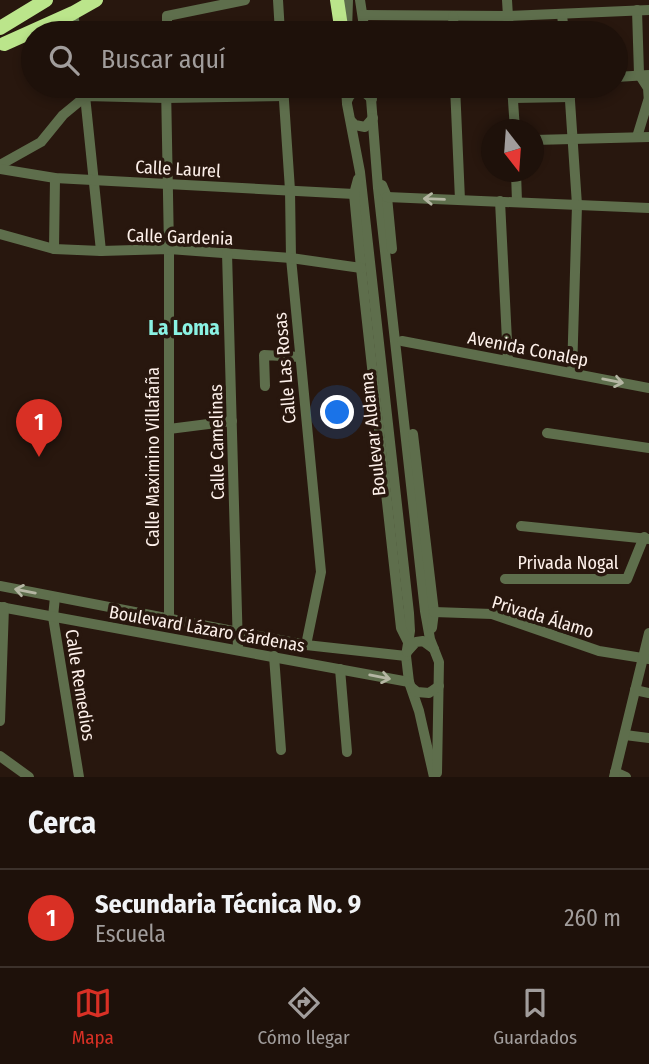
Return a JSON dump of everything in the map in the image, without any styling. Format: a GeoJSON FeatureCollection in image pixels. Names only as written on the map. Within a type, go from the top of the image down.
{"type":"FeatureCollection","features":[{"type":"Feature","properties":{"kind":"highway"},"geometry":{"type":"LineString","coordinates":[[0,28],[46,0]]}},
{"type":"Feature","properties":{"kind":"highway"},"geometry":{"type":"LineString","coordinates":[[46,21],[83,0]]}},
{"type":"Feature","properties":{"kind":"highway"},"geometry":{"type":"LineString","coordinates":[[56,21],[96,0]]}},
{"type":"Feature","properties":{"kind":"highway"},"geometry":{"type":"LineString","coordinates":[[337,0],[341,21]]}},
{"type":"Feature","properties":{"kind":"highway"},"geometry":{"type":"LineString","coordinates":[[2,46],[21,35]]}},
{"type":"Feature","properties":{"kind":"highway"},"geometry":{"type":"LineString","coordinates":[[2,46],[21,37]]}},
{"type":"Feature","properties":{"kind":"street"},"geometry":{"type":"LineString","coordinates":[[167,21],[167,16],[245,0]]}},
{"type":"Feature","properties":{"kind":"street"},"geometry":{"type":"LineString","coordinates":[[278,0],[279,21]]}},
{"type":"Feature","properties":{"kind":"street"},"geometry":{"type":"LineString","coordinates":[[345,21],[348,0]]}},
{"type":"Feature","properties":{"kind":"street"},"geometry":{"type":"LineString","coordinates":[[507,0],[508,21]]}},
{"type":"Feature","properties":{"kind":"street"},"geometry":{"type":"LineString","coordinates":[[362,6],[453,16],[562,15],[649,10]]}},
{"type":"Feature","properties":{"kind":"street"},"geometry":{"type":"LineString","coordinates":[[636,137],[649,102],[637,10]]}},
{"type":"Feature","properties":{"kind":"street"},"geometry":{"type":"LineString","coordinates":[[73,13],[74,21]]}},
{"type":"Feature","properties":{"kind":"street"},"geometry":{"type":"LineString","coordinates":[[562,15],[563,21]]}},
{"type":"Feature","properties":{"kind":"street"},"geometry":{"type":"LineString","coordinates":[[453,16],[453,21]]}},
{"type":"Feature","properties":{"kind":"street"},"geometry":{"type":"LineString","coordinates":[[0,167],[41,142],[79,98]]}},
{"type":"Feature","properties":{"kind":"street"},"geometry":{"type":"LineString","coordinates":[[86,98],[101,251]]}},
{"type":"Feature","properties":{"kind":"street","name":"Calle Maximino Villafaña"},"geometry":{"type":"LineString","coordinates":[[166,98],[169,184],[169,618]]}},
{"type":"Feature","properties":{"kind":"street","name":"Calle Las Rosas"},"geometry":{"type":"LineString","coordinates":[[284,98],[291,258],[321,572],[306,645]]}},
{"type":"Feature","properties":{"kind":"street","name":"Boulevar Aldama"},"geometry":{"type":"LineString","coordinates":[[347,98],[360,172],[408,599],[407,651],[410,685],[435,777]]}},
{"type":"Feature","properties":{"kind":"street"},"geometry":{"type":"LineString","coordinates":[[347,104],[348,98]]}},
{"type":"Feature","properties":{"kind":"street"},"geometry":{"type":"LineString","coordinates":[[456,98],[460,200]]}},
{"type":"Feature","properties":{"kind":"street"},"geometry":{"type":"LineString","coordinates":[[513,98],[514,119]]}},
{"type":"Feature","properties":{"kind":"street"},"geometry":{"type":"LineString","coordinates":[[570,98],[577,205],[572,373]]}},
{"type":"Feature","properties":{"kind":"street","name":"Boulevar Aldama"},"geometry":{"type":"LineString","coordinates":[[372,100],[376,170],[425,611],[430,639],[439,663],[435,777]]}},
{"type":"Feature","properties":{"kind":"street"},"geometry":{"type":"LineString","coordinates":[[351,121],[365,127],[373,118]]}},
{"type":"Feature","properties":{"kind":"street"},"geometry":{"type":"LineString","coordinates":[[544,139],[649,137]]}},
{"type":"Feature","properties":{"kind":"street","name":"Calle Laurel"},"geometry":{"type":"LineString","coordinates":[[0,167],[55,178],[354,194]]}},
{"type":"Feature","properties":{"kind":"street","name":"Boulevar Aldama"},"geometry":{"type":"LineString","coordinates":[[376,170],[387,197],[434,612],[430,639]]}},
{"type":"Feature","properties":{"kind":"street"},"geometry":{"type":"LineString","coordinates":[[360,172],[354,194],[361,268],[401,628],[407,651]]}},
{"type":"Feature","properties":{"kind":"street"},"geometry":{"type":"LineString","coordinates":[[54,249],[55,178]]}},
{"type":"Feature","properties":{"kind":"street"},"geometry":{"type":"LineString","coordinates":[[516,182],[517,202]]}},
{"type":"Feature","properties":{"kind":"street"},"geometry":{"type":"LineString","coordinates":[[387,197],[649,208]]}},
{"type":"Feature","properties":{"kind":"street"},"geometry":{"type":"LineString","coordinates":[[500,201],[508,361]]}},
{"type":"Feature","properties":{"kind":"street","name":"Calle Gardenia"},"geometry":{"type":"LineString","coordinates":[[0,234],[54,249],[169,249],[291,258],[361,268]]}},
{"type":"Feature","properties":{"kind":"street","name":"Calle Camelinas"},"geometry":{"type":"LineString","coordinates":[[227,253],[238,649]]}},
{"type":"Feature","properties":{"kind":"street","name":"Avenida Conalep"},"geometry":{"type":"LineString","coordinates":[[402,341],[649,388]]}},
{"type":"Feature","properties":{"kind":"street"},"geometry":{"type":"LineString","coordinates":[[265,386],[264,355],[300,357]]}},
{"type":"Feature","properties":{"kind":"street"},"geometry":{"type":"LineString","coordinates":[[169,429],[232,421]]}},
{"type":"Feature","properties":{"kind":"street"},"geometry":{"type":"LineString","coordinates":[[547,433],[649,447]]}},
{"type":"Feature","properties":{"kind":"street","name":"Privada Nogal"},"geometry":{"type":"LineString","coordinates":[[505,579],[627,579],[646,538],[521,526]]}},
{"type":"Feature","properties":{"kind":"street","name":"Boulevard Lázaro Cárdenas"},"geometry":{"type":"LineString","coordinates":[[0,586],[306,645],[407,651]]}},
{"type":"Feature","properties":{"kind":"street","name":"Calle Remedios"},"geometry":{"type":"LineString","coordinates":[[55,597],[53,617],[79,777]]}},
{"type":"Feature","properties":{"kind":"street"},"geometry":{"type":"LineString","coordinates":[[0,721],[2,607]]}},
{"type":"Feature","properties":{"kind":"street","name":"Boulevard Lázaro Cárdenas"},"geometry":{"type":"LineString","coordinates":[[2,607],[238,649],[410,685]]}},
{"type":"Feature","properties":{"kind":"street","name":"Privada Álamo"},"geometry":{"type":"LineString","coordinates":[[434,612],[492,614],[599,651],[646,658]]}},
{"type":"Feature","properties":{"kind":"street"},"geometry":{"type":"LineString","coordinates":[[626,777],[615,775],[635,690],[646,658],[649,633]]}},
{"type":"Feature","properties":{"kind":"street"},"geometry":{"type":"LineString","coordinates":[[281,750],[277,657],[283,640]]}},
{"type":"Feature","properties":{"kind":"street"},"geometry":{"type":"LineString","coordinates":[[407,651],[416,642],[423,641],[434,650]]}},
{"type":"Feature","properties":{"kind":"street"},"geometry":{"type":"LineString","coordinates":[[340,669],[347,752]]}},
{"type":"Feature","properties":{"kind":"street"},"geometry":{"type":"LineString","coordinates":[[410,685],[423,694],[429,694],[439,685]]}},
{"type":"Feature","properties":{"kind":"street"},"geometry":{"type":"LineString","coordinates":[[635,690],[649,693]]}},
{"type":"Feature","properties":{"kind":"street"},"geometry":{"type":"LineString","coordinates":[[625,734],[649,738]]}},
{"type":"Feature","properties":{"kind":"street"},"geometry":{"type":"LineString","coordinates":[[0,756],[29,777]]}},
{"type":"Feature","properties":{"kind":"place","name":"Secundaria Técnica No. 9"},"geometry":{"type":"Point","coordinates":[39,457]}},
{"type":"Feature","properties":{"kind":"district","name":"La Loma"},"geometry":{"type":"Point","coordinates":[184,328]}}]}
